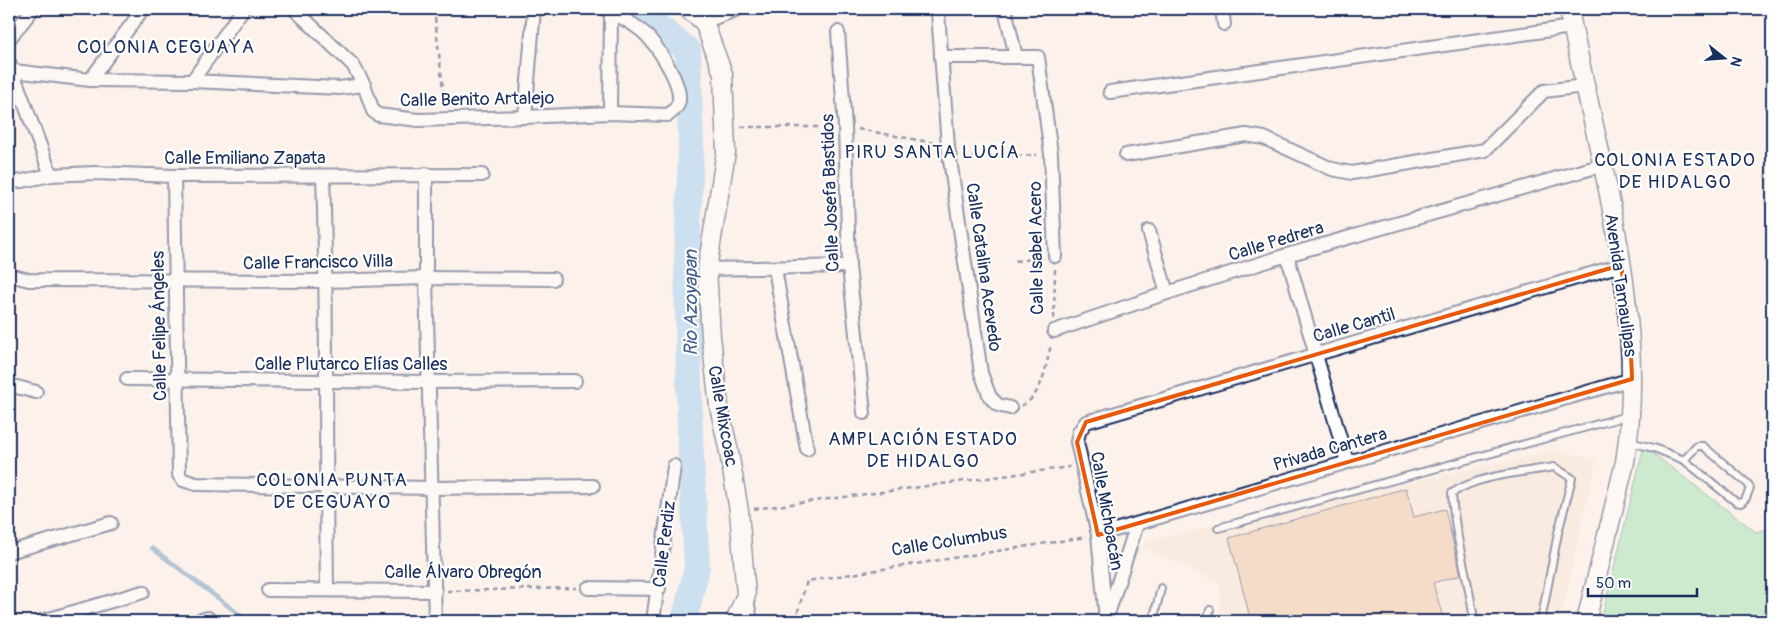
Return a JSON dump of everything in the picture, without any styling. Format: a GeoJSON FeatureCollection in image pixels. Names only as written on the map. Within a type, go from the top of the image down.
{"type":"FeatureCollection","features":[{"type":"Feature","properties":{"kind":"street"},"geometry":{"type":"LineString","coordinates":[[9,39],[33,9]]}},
{"type":"Feature","properties":{"kind":"street"},"geometry":{"type":"LineString","coordinates":[[90,80],[143,9]]}},
{"type":"Feature","properties":{"kind":"street"},"geometry":{"type":"LineString","coordinates":[[192,81],[243,9]]}},
{"type":"Feature","properties":{"kind":"street"},"geometry":{"type":"LineString","coordinates":[[11,66],[90,80],[192,81],[339,88],[364,84],[353,65],[294,9]]}},
{"type":"Feature","properties":{"kind":"street"},"geometry":{"type":"LineString","coordinates":[[525,117],[534,9]]}},
{"type":"Feature","properties":{"kind":"street"},"geometry":{"type":"LineString","coordinates":[[688,9],[704,22],[738,9]]}},
{"type":"Feature","properties":{"kind":"street"},"geometry":{"type":"LineString","coordinates":[[941,56],[1016,57],[1006,9]]}},
{"type":"Feature","properties":{"kind":"street"},"geometry":{"type":"LineString","coordinates":[[1222,9],[1224,24]]}},
{"type":"Feature","properties":{"kind":"street","name":"Avenida Tamaulipas"},"geometry":{"type":"LineString","coordinates":[[1569,9],[1584,86],[1603,165],[1621,265],[1630,328],[1632,380],[1629,442],[1626,462],[1586,621]]}},
{"type":"Feature","properties":{"kind":"street"},"geometry":{"type":"LineString","coordinates":[[608,11],[610,113]]}},
{"type":"Feature","properties":{"kind":"street","name":"Calle Benito Artalejo"},"geometry":{"type":"LineString","coordinates":[[364,84],[373,111],[378,116],[418,120],[610,113],[668,115],[674,111],[679,101],[678,88],[668,68],[653,43],[638,28],[608,11]]}},
{"type":"Feature","properties":{"kind":"street","name":"Calle Catalina Acevedo"},"geometry":{"type":"LineString","coordinates":[[938,13],[950,152],[981,373],[990,397],[998,405],[1010,408]]}},
{"type":"Feature","properties":{"kind":"street","name":"Calle Mixcoac"},"geometry":{"type":"LineString","coordinates":[[704,22],[723,74],[726,152],[707,269],[710,337],[719,406],[739,511],[746,595]]}},
{"type":"Feature","properties":{"kind":"street"},"geometry":{"type":"LineString","coordinates":[[1110,92],[1572,27]]}},
{"type":"Feature","properties":{"kind":"street","name":"Calle Josefa Bastidos"},"geometry":{"type":"LineString","coordinates":[[838,32],[845,127],[849,266],[864,413]]}},
{"type":"Feature","properties":{"kind":"street","name":"Calle Isabel Acero"},"geometry":{"type":"LineString","coordinates":[[1016,57],[1038,57],[1051,154],[1055,256]]}},
{"type":"Feature","properties":{"kind":"street"},"geometry":{"type":"LineString","coordinates":[[11,66],[51,175]]}},
{"type":"Feature","properties":{"kind":"street"},"geometry":{"type":"LineString","coordinates":[[1126,155],[1246,135],[1264,138],[1332,169],[1352,173],[1485,150],[1544,91],[1584,86]]}},
{"type":"Feature","properties":{"kind":"street","name":"Calle Pedrera"},"geometry":{"type":"LineString","coordinates":[[1054,331],[1287,255],[1603,165]]}},
{"type":"Feature","properties":{"kind":"street","name":"Calle Emiliano Zapata"},"geometry":{"type":"LineString","coordinates":[[9,182],[51,175],[95,173],[174,176],[482,175]]}},
{"type":"Feature","properties":{"kind":"street"},"geometry":{"type":"LineString","coordinates":[[426,174],[426,278],[435,621]]}},
{"type":"Feature","properties":{"kind":"street","name":"Calle Felipe Ángeles"},"geometry":{"type":"LineString","coordinates":[[174,176],[179,475],[183,480],[196,484],[326,487]]}},
{"type":"Feature","properties":{"kind":"street"},"geometry":{"type":"LineString","coordinates":[[323,176],[327,281],[325,381],[327,589]]}},
{"type":"Feature","properties":{"kind":"street"},"geometry":{"type":"LineString","coordinates":[[1149,231],[1167,293]]}},
{"type":"Feature","properties":{"kind":"street"},"geometry":{"type":"LineString","coordinates":[[1287,255],[1347,462]]}},
{"type":"Feature","properties":{"kind":"street","name":"Calle Cantil"},"geometry":{"type":"LineString","coordinates":[[1097,418],[1621,265]]}},
{"type":"Feature","properties":{"kind":"street"},"geometry":{"type":"LineString","coordinates":[[707,269],[849,266]]}},
{"type":"Feature","properties":{"kind":"street"},"geometry":{"type":"LineString","coordinates":[[775,269],[807,450]]}},
{"type":"Feature","properties":{"kind":"street","name":"Calle Francisco Villa"},"geometry":{"type":"LineString","coordinates":[[9,274],[29,280],[327,281],[426,278],[553,279]]}},
{"type":"Feature","properties":{"kind":"street","name":"Calle Plutarco Elías Calles"},"geometry":{"type":"LineString","coordinates":[[127,379],[429,382],[575,381]]}},
{"type":"Feature","properties":{"kind":"street","name":"Privada Cantera"},"geometry":{"type":"LineString","coordinates":[[1137,524],[1632,380]]}},
{"type":"Feature","properties":{"kind":"street"},"geometry":{"type":"LineString","coordinates":[[9,385],[36,392]]}},
{"type":"Feature","properties":{"kind":"street","name":"Calle Michoacán"},"geometry":{"type":"LineString","coordinates":[[1097,418],[1086,422],[1079,432],[1077,442],[1098,535],[1106,620]]}},
{"type":"Feature","properties":{"kind":"street","name":"Calle Perdiz"},"geometry":{"type":"LineString","coordinates":[[653,621],[659,589],[674,466]]}},
{"type":"Feature","properties":{"kind":"street"},"geometry":{"type":"LineString","coordinates":[[326,487],[593,486]]}},
{"type":"Feature","properties":{"kind":"street"},"geometry":{"type":"LineString","coordinates":[[9,552],[111,523]]}},
{"type":"Feature","properties":{"kind":"street"},"geometry":{"type":"LineString","coordinates":[[1098,535],[1137,524]]}},
{"type":"Feature","properties":{"kind":"street"},"geometry":{"type":"LineString","coordinates":[[1106,620],[1137,524]]}},
{"type":"Feature","properties":{"kind":"street"},"geometry":{"type":"LineString","coordinates":[[588,588],[659,589]]}},
{"type":"Feature","properties":{"kind":"street","name":"Calle Álvaro Obregón"},"geometry":{"type":"LineString","coordinates":[[268,590],[435,591]]}},
{"type":"Feature","properties":{"kind":"street"},"geometry":{"type":"LineString","coordinates":[[42,621],[143,592]]}},
{"type":"Feature","properties":{"kind":"street"},"geometry":{"type":"LineString","coordinates":[[735,621],[746,595]]}},
{"type":"Feature","properties":{"kind":"street"},"geometry":{"type":"LineString","coordinates":[[746,595],[751,621]]}},
{"type":"Feature","properties":{"kind":"lane"},"geometry":{"type":"LineString","coordinates":[[1218,528],[1630,415]]}},
{"type":"Feature","properties":{"kind":"lane"},"geometry":{"type":"LineString","coordinates":[[1629,442],[1654,448],[1684,460],[1736,502],[1741,503],[1746,498],[1750,488],[1748,484],[1703,446],[1696,446],[1684,460]]}},
{"type":"Feature","properties":{"kind":"lane"},"geometry":{"type":"LineString","coordinates":[[1474,621],[1471,595],[1453,517],[1452,493],[1479,480],[1554,466],[1572,478],[1558,533],[1541,621]]}},
{"type":"Feature","properties":{"kind":"lane"},"geometry":{"type":"LineString","coordinates":[[1153,621],[1161,588]]}},
{"type":"Feature","properties":{"kind":"lane"},"geometry":{"type":"LineString","coordinates":[[1207,621],[1210,610]]}},
{"type":"Feature","properties":{"kind":"path"},"geometry":{"type":"LineString","coordinates":[[434,9],[446,118]]}},
{"type":"Feature","properties":{"kind":"path"},"geometry":{"type":"LineString","coordinates":[[725,128],[845,127],[950,152],[1051,154]]}},
{"type":"Feature","properties":{"kind":"path"},"geometry":{"type":"LineString","coordinates":[[1015,261],[1055,256]]}},
{"type":"Feature","properties":{"kind":"path","name":"Calle Isabel Acero"},"geometry":{"type":"LineString","coordinates":[[1054,331],[1055,256]]}},
{"type":"Feature","properties":{"kind":"path"},"geometry":{"type":"LineString","coordinates":[[1010,408],[1022,406],[1029,402],[1037,392],[1054,331]]}},
{"type":"Feature","properties":{"kind":"path"},"geometry":{"type":"LineString","coordinates":[[739,511],[1082,466]]}},
{"type":"Feature","properties":{"kind":"path","name":"Calle Columbus"},"geometry":{"type":"LineString","coordinates":[[795,621],[807,581],[1098,535]]}},
{"type":"Feature","properties":{"kind":"path","name":"Calle Álvaro Obregón"},"geometry":{"type":"LineString","coordinates":[[435,591],[588,588]]}},
{"type":"Feature","properties":{"kind":"highlighted area"},"geometry":{"type":"Polygon","coordinates":[[[1621,265],[1630,328],[1632,379],[1098,535],[1077,442],[1086,422],[1621,265]]]}},
{"type":"Feature","properties":{"kind":"shaded area"},"geometry":{"type":"Polygon","coordinates":[[[1553,451],[1597,458],[1560,621],[1219,621],[1220,583],[1143,547],[1145,541],[1553,451]]]}},
{"type":"Feature","properties":{"kind":"green space"},"geometry":{"type":"Polygon","coordinates":[[[1643,450],[1651,452],[1756,532],[1772,528],[1772,621],[1601,621],[1643,450]]]}},
{"type":"Feature","properties":{"kind":"building"},"geometry":{"type":"Polygon","coordinates":[[[1406,488],[1414,517],[1445,509],[1461,575],[1433,583],[1444,621],[1251,621],[1229,538],[1406,488]]]}},
{"type":"Feature","properties":{"kind":"waterway","name":"Rio Azoyapan"},"geometry":{"type":"LineString","coordinates":[[635,9],[688,50],[691,145],[687,264],[690,435],[697,568],[684,621]]}},
{"type":"Feature","properties":{"kind":"waterway"},"geometry":{"type":"LineString","coordinates":[[152,548],[248,621]]}},
{"type":"Feature","properties":{"kind":"district","name":"COLONIA CEGUAYA"},"geometry":{"type":"Point","coordinates":[166,46]}},
{"type":"Feature","properties":{"kind":"district","name":"PIRU SANTA LUCÍA"},"geometry":{"type":"Point","coordinates":[932,151]}},
{"type":"Feature","properties":{"kind":"district","name":"COLONIA ESTADO DE HIDALGO"},"geometry":{"type":"Point","coordinates":[1675,170]}},
{"type":"Feature","properties":{"kind":"district","name":"AMPLACIÓN ESTADO DE HIDALGO"},"geometry":{"type":"Point","coordinates":[923,449]}},
{"type":"Feature","properties":{"kind":"district","name":"COLONIA PUNTA DE CEGUAYO"},"geometry":{"type":"Point","coordinates":[332,490]}}]}
